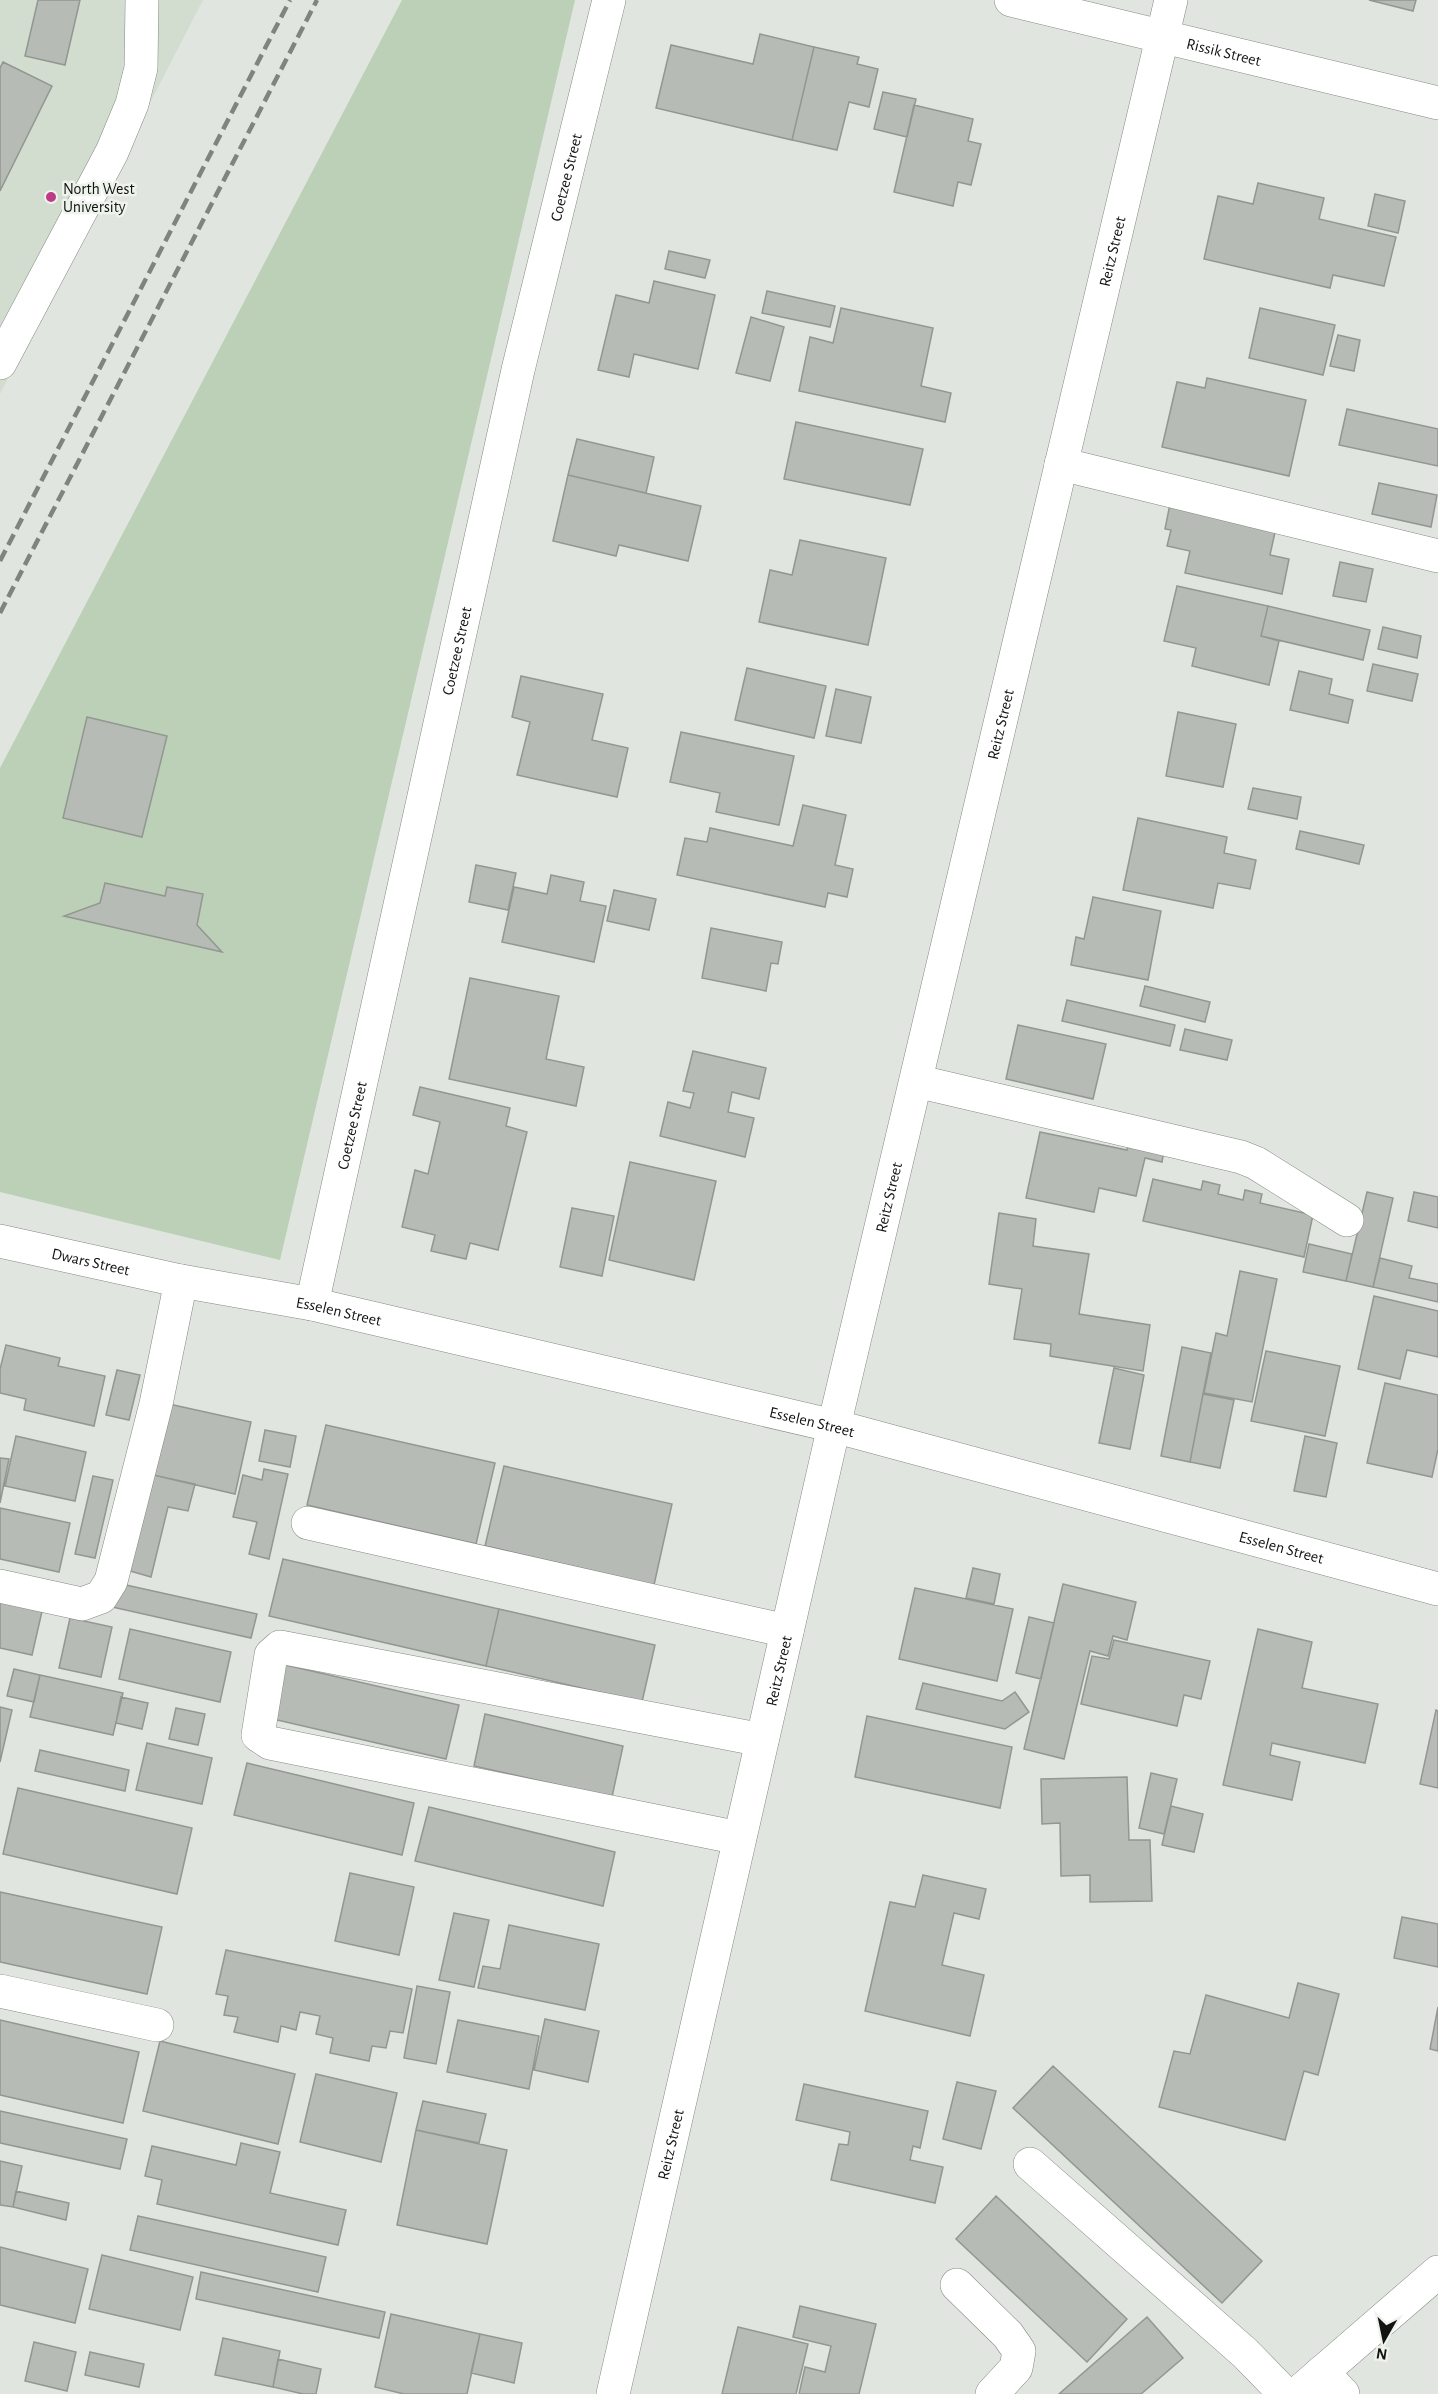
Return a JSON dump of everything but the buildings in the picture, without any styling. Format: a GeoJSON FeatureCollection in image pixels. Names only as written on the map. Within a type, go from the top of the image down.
{"type":"FeatureCollection","features":[{"type":"Feature","properties":{"kind":"street"},"geometry":{"type":"LineString","coordinates":[[0,363],[112,152],[132,104],[141,68],[142,0]]}},
{"type":"Feature","properties":{"kind":"street","name":"Coetzee Street"},"geometry":{"type":"LineString","coordinates":[[312,1304],[515,382],[609,0]]}},
{"type":"Feature","properties":{"kind":"street","name":"Rissik Street"},"geometry":{"type":"LineString","coordinates":[[1011,0],[1438,103]]}},
{"type":"Feature","properties":{"kind":"street","name":"Reitz Street"},"geometry":{"type":"LineString","coordinates":[[613,2394],[834,1426],[1171,0]]}},
{"type":"Feature","properties":{"kind":"street"},"geometry":{"type":"LineString","coordinates":[[1061,464],[1438,556]]}},
{"type":"Feature","properties":{"kind":"street"},"geometry":{"type":"LineString","coordinates":[[916,1081],[1241,1157],[1256,1163],[1347,1220]]}},
{"type":"Feature","properties":{"kind":"street","name":"Dwars Street"},"geometry":{"type":"LineString","coordinates":[[0,1241],[181,1281]]}},
{"type":"Feature","properties":{"kind":"street"},"geometry":{"type":"LineString","coordinates":[[0,1586],[82,1604],[101,1597],[111,1581],[156,1404],[181,1281]]}},
{"type":"Feature","properties":{"kind":"street","name":"Esselen Street"},"geometry":{"type":"LineString","coordinates":[[181,1281],[312,1304],[834,1426],[1438,1589]]}},
{"type":"Feature","properties":{"kind":"street"},"geometry":{"type":"LineString","coordinates":[[308,1523],[787,1631]]}},
{"type":"Feature","properties":{"kind":"street"},"geometry":{"type":"LineString","coordinates":[[740,1838],[270,1743],[258,1735],[271,1655],[280,1647],[762,1740]]}},
{"type":"Feature","properties":{"kind":"street"},"geometry":{"type":"LineString","coordinates":[[0,1991],[157,2025]]}},
{"type":"Feature","properties":{"kind":"street"},"geometry":{"type":"LineString","coordinates":[[1030,2164],[1245,2353],[1285,2394]]}},
{"type":"Feature","properties":{"kind":"street"},"geometry":{"type":"LineString","coordinates":[[1297,2394],[1333,2383],[1438,2272]]}},
{"type":"Feature","properties":{"kind":"street"},"geometry":{"type":"LineString","coordinates":[[957,2285],[1008,2335],[1019,2351],[1016,2368],[992,2394]]}},
{"type":"Feature","properties":{"kind":"shaded area","name":"North West University"},"geometry":{"type":"Polygon","coordinates":[[[0,0],[203,0],[0,394],[0,0]]]}},
{"type":"Feature","properties":{"kind":"green space"},"geometry":{"type":"Polygon","coordinates":[[[402,0],[575,0],[280,1260],[0,1192],[0,768],[402,0]]]}},
{"type":"Feature","properties":{"kind":"railway"},"geometry":{"type":"LineString","coordinates":[[0,561],[290,0]]}},
{"type":"Feature","properties":{"kind":"railway"},"geometry":{"type":"LineString","coordinates":[[0,613],[317,0]]}},
{"type":"Feature","properties":{"kind":"place","name":"North West University"},"geometry":{"type":"Point","coordinates":[51,197]}}]}
